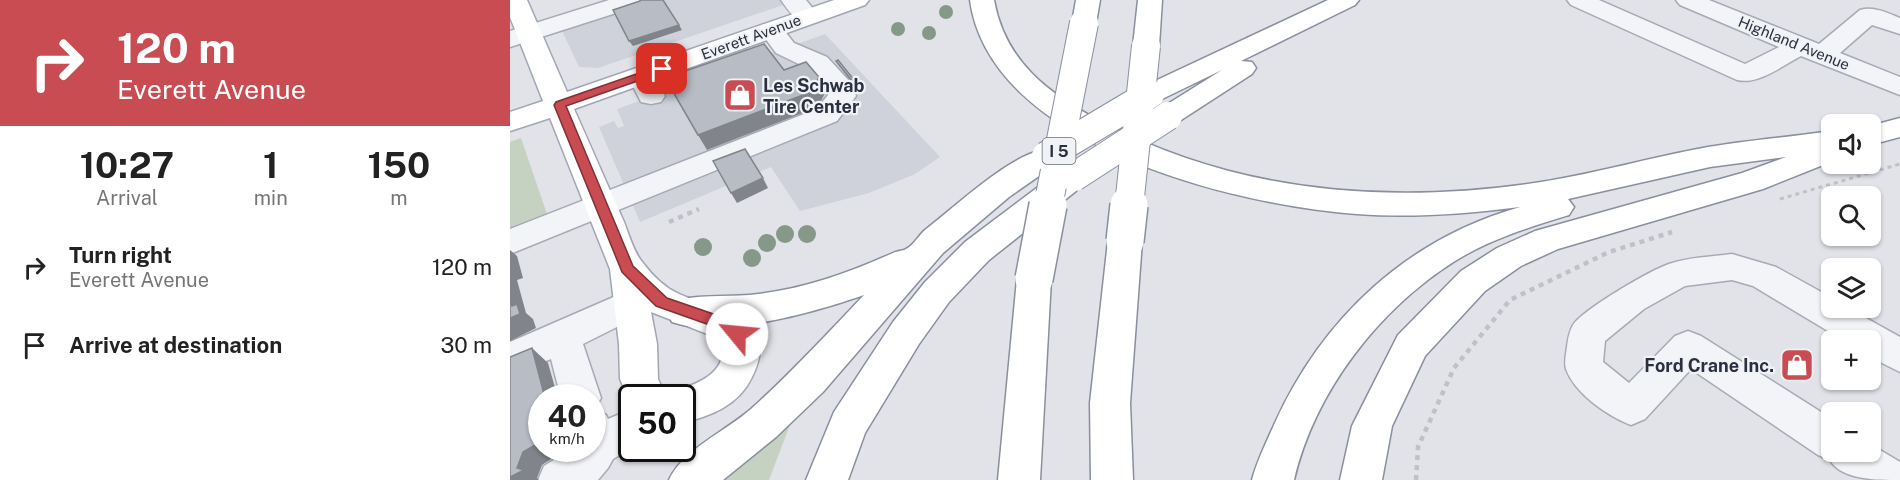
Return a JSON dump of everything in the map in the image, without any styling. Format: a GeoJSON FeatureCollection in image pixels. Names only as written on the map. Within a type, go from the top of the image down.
{"type":"FeatureCollection","features":[{"type":"Feature","properties":{"kind":"main road","name":"Everett Avenue"},"geometry":{"type":"LineString","coordinates":[[510,122],[560,105],[646,86],[771,30],[801,8],[857,0]]}},
{"type":"Feature","properties":{"kind":"main road"},"geometry":{"type":"LineString","coordinates":[[982,0],[989,32],[1005,60],[1025,83],[1058,108],[1119,144],[1157,161],[1193,174],[1258,191],[1391,206],[1441,204],[1541,193],[1710,157],[1821,144]]}},
{"type":"Feature","properties":{"kind":"main road"},"geometry":{"type":"LineString","coordinates":[[1112,480],[1110,402],[1150,0]]}},
{"type":"Feature","properties":{"kind":"main road"},"geometry":{"type":"LineString","coordinates":[[827,480],[848,425],[906,333],[938,292],[977,251],[1074,177],[1159,105],[1347,0]]}},
{"type":"Feature","properties":{"kind":"main road"},"geometry":{"type":"LineString","coordinates":[[685,312],[733,312],[810,299],[900,265],[931,244],[998,189],[1041,160],[1159,105],[1352,0]]}},
{"type":"Feature","properties":{"kind":"main road","name":"I 5"},"geometry":{"type":"LineString","coordinates":[[1019,480],[1034,279],[1086,11]]}},
{"type":"Feature","properties":{"kind":"main road"},"geometry":{"type":"LineString","coordinates":[[518,24],[560,105],[601,205],[630,286],[641,384]]}},
{"type":"Feature","properties":{"kind":"main road"},"geometry":{"type":"LineString","coordinates":[[1881,133],[1900,127]]}},
{"type":"Feature","properties":{"kind":"main road"},"geometry":{"type":"LineString","coordinates":[[1273,480],[1309,393],[1354,327],[1400,282],[1435,256],[1499,224],[1556,208],[1821,146]]}},
{"type":"Feature","properties":{"kind":"main road"},"geometry":{"type":"LineString","coordinates":[[1362,480],[1372,426],[1410,346],[1473,281],[1509,257],[1547,240],[1752,181],[1821,155]]}},
{"type":"Feature","properties":{"kind":"main road"},"geometry":{"type":"LineString","coordinates":[[690,480],[762,424],[809,380],[931,244]]}},
{"type":"Feature","properties":{"kind":"main road"},"geometry":{"type":"LineString","coordinates":[[630,286],[685,312],[723,324],[737,334],[744,343],[743,360],[734,376],[714,394],[696,401]]}},
{"type":"Feature","properties":{"kind":"street"},"geometry":{"type":"LineString","coordinates":[[518,24],[597,0]]}},
{"type":"Feature","properties":{"kind":"street"},"geometry":{"type":"LineString","coordinates":[[518,24],[633,0]]}},
{"type":"Feature","properties":{"kind":"street"},"geometry":{"type":"LineString","coordinates":[[1579,0],[1746,74],[1811,50],[1869,15],[1900,27]]}},
{"type":"Feature","properties":{"kind":"street","name":"Highland Avenue"},"geometry":{"type":"LineString","coordinates":[[1688,0],[1811,50],[1898,82]]}},
{"type":"Feature","properties":{"kind":"street"},"geometry":{"type":"LineString","coordinates":[[510,242],[827,115],[842,96],[841,89],[818,63],[785,48],[771,30]]}},
{"type":"Feature","properties":{"kind":"street"},"geometry":{"type":"LineString","coordinates":[[1821,435],[1688,347],[1631,407],[1601,385],[1584,367],[1587,334],[1632,299],[1678,274],[1732,267],[1764,276],[1900,356]]}},
{"type":"Feature","properties":{"kind":"street"},"geometry":{"type":"LineString","coordinates":[[510,360],[551,342],[630,286]]}},
{"type":"Feature","properties":{"kind":"street"},"geometry":{"type":"LineString","coordinates":[[551,342],[560,342],[566,347],[577,384]]}},
{"type":"Feature","properties":{"kind":"street"},"geometry":{"type":"LineString","coordinates":[[559,480],[587,465],[607,434]]}},
{"type":"Feature","properties":{"kind":"street"},"geometry":{"type":"LineString","coordinates":[[1863,462],[1892,480]]}},
{"type":"Feature","properties":{"kind":"path"},"geometry":{"type":"LineString","coordinates":[[669,222],[699,209]]}},
{"type":"Feature","properties":{"kind":"shaded area"},"geometry":{"type":"Polygon","coordinates":[[[614,0],[798,0],[598,68],[579,67],[556,18],[614,0]]]}},
{"type":"Feature","properties":{"kind":"shaded area"},"geometry":{"type":"Polygon","coordinates":[[[825,34],[940,157],[915,174],[869,193],[800,211],[771,167],[640,222],[599,127],[614,121],[618,128],[624,126],[617,109],[825,34]]]}},
{"type":"Feature","properties":{"kind":"green space"},"geometry":{"type":"Polygon","coordinates":[[[521,138],[550,223],[510,239],[510,142],[521,138]]]}},
{"type":"Feature","properties":{"kind":"green space"},"geometry":{"type":"Polygon","coordinates":[[[791,422],[769,480],[724,480],[791,422]]]}},
{"type":"Feature","properties":{"kind":"building"},"geometry":{"type":"Polygon","coordinates":[[[640,0],[663,0],[679,25],[629,41],[613,10],[640,0]]]}},
{"type":"Feature","properties":{"kind":"building"},"geometry":{"type":"Polygon","coordinates":[[[764,44],[784,70],[806,62],[819,77],[814,87],[800,92],[803,95],[698,135],[665,78],[764,44]]]}},
{"type":"Feature","properties":{"kind":"building"},"geometry":{"type":"Polygon","coordinates":[[[838,60],[855,81],[853,82],[836,61],[838,60]]]}},
{"type":"Feature","properties":{"kind":"building"},"geometry":{"type":"Polygon","coordinates":[[[745,149],[763,178],[731,193],[713,161],[745,149]]]}},
{"type":"Feature","properties":{"kind":"building"},"geometry":{"type":"Polygon","coordinates":[[[510,297],[512,306],[517,304],[520,314],[510,318],[510,297]]]}},
{"type":"Feature","properties":{"kind":"building"},"geometry":{"type":"Polygon","coordinates":[[[532,348],[541,384],[528,384],[528,449],[523,452],[517,468],[524,470],[510,477],[510,357],[532,348]]]}},
{"type":"Feature","properties":{"kind":"place","name":"Les Schwab Tire Center"},"geometry":{"type":"Point","coordinates":[740,95]}},
{"type":"Feature","properties":{"kind":"place","name":"Ford Crane Inc."},"geometry":{"type":"Point","coordinates":[1797,365]}},
{"type":"Feature","properties":{"kind":"route"},"geometry":{"type":"LineString","coordinates":[[662,69],[560,105],[627,269],[662,302],[723,324],[737,334]]}}]}
